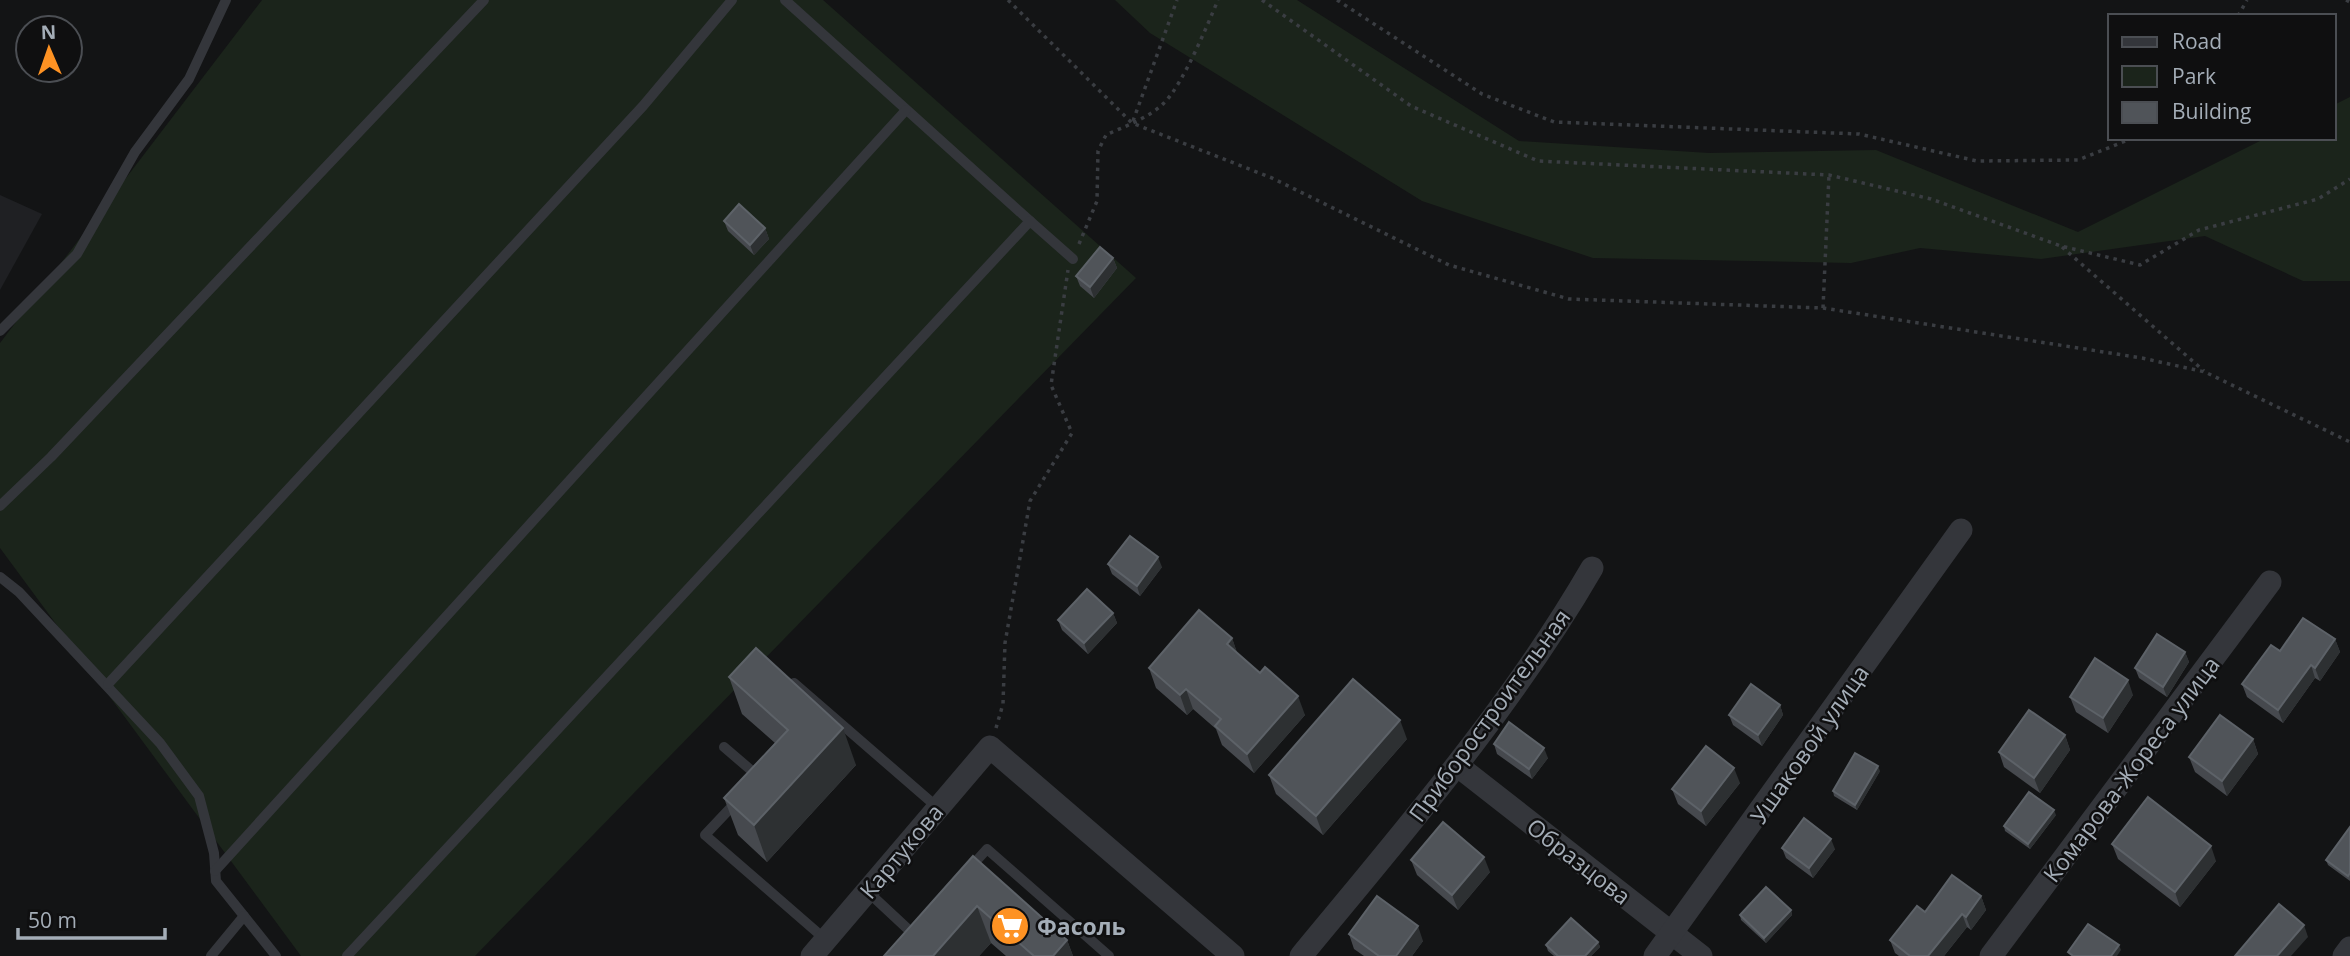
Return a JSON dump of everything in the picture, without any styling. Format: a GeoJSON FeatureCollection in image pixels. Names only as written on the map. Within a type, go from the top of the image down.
{"type":"FeatureCollection","features":[{"type":"Feature","properties":{"kind":"street","name":"Ушаковой улица"},"geometry":{"type":"LineString","coordinates":[[1655,956],[1674,934],[1961,530]]}},
{"type":"Feature","properties":{"kind":"street","name":"Приборостроительная"},"geometry":{"type":"LineString","coordinates":[[1301,956],[1458,766],[1574,599],[1592,568]]}},
{"type":"Feature","properties":{"kind":"street","name":"Комарова-Жореса улица"},"geometry":{"type":"LineString","coordinates":[[1992,956],[2270,582]]}},
{"type":"Feature","properties":{"kind":"street","name":"Картукова"},"geometry":{"type":"LineString","coordinates":[[819,948],[990,747]]}},
{"type":"Feature","properties":{"kind":"street"},"geometry":{"type":"LineString","coordinates":[[990,747],[1233,956]]}},
{"type":"Feature","properties":{"kind":"street","name":"Образцова"},"geometry":{"type":"LineString","coordinates":[[1458,766],[1701,956]]}},
{"type":"Feature","properties":{"kind":"street"},"geometry":{"type":"LineString","coordinates":[[2344,956],[2350,948]]}},
{"type":"Feature","properties":{"kind":"lane"},"geometry":{"type":"LineString","coordinates":[[0,331],[77,254],[135,152],[189,79],[226,0]]}},
{"type":"Feature","properties":{"kind":"lane"},"geometry":{"type":"LineString","coordinates":[[0,506],[51,457],[484,0]]}},
{"type":"Feature","properties":{"kind":"lane"},"geometry":{"type":"LineString","coordinates":[[108,684],[643,106],[732,0]]}},
{"type":"Feature","properties":{"kind":"lane"},"geometry":{"type":"LineString","coordinates":[[785,0],[1073,259]]}},
{"type":"Feature","properties":{"kind":"lane"},"geometry":{"type":"LineString","coordinates":[[215,871],[906,110]]}},
{"type":"Feature","properties":{"kind":"lane"},"geometry":{"type":"LineString","coordinates":[[347,956],[1030,220]]}},
{"type":"Feature","properties":{"kind":"lane"},"geometry":{"type":"LineString","coordinates":[[0,577],[19,592],[108,684],[160,743],[199,796],[214,853],[216,881],[276,956]]}},
{"type":"Feature","properties":{"kind":"lane"},"geometry":{"type":"LineString","coordinates":[[794,683],[937,807]]}},
{"type":"Feature","properties":{"kind":"lane"},"geometry":{"type":"LineString","coordinates":[[724,747],[758,777],[705,835],[819,948]]}},
{"type":"Feature","properties":{"kind":"lane"},"geometry":{"type":"LineString","coordinates":[[962,876],[987,849],[1109,956]]}},
{"type":"Feature","properties":{"kind":"lane"},"geometry":{"type":"LineString","coordinates":[[867,891],[907,936],[928,914]]}},
{"type":"Feature","properties":{"kind":"lane"},"geometry":{"type":"LineString","coordinates":[[211,956],[244,916]]}},
{"type":"Feature","properties":{"kind":"path"},"geometry":{"type":"LineString","coordinates":[[1008,0],[1132,123],[1272,178],[1449,265],[1569,299],[1823,307],[2143,358],[2205,372],[2350,442]]}},
{"type":"Feature","properties":{"kind":"path"},"geometry":{"type":"LineString","coordinates":[[1132,123],[1177,0]]}},
{"type":"Feature","properties":{"kind":"path"},"geometry":{"type":"LineString","coordinates":[[990,747],[1003,704],[1004,643],[1030,501],[1072,433],[1051,385],[1066,275],[1097,201],[1098,151],[1106,135],[1132,123],[1164,102],[1200,41],[1218,0]]}},
{"type":"Feature","properties":{"kind":"path"},"geometry":{"type":"LineString","coordinates":[[1262,0],[1411,106],[1538,161],[1829,175],[1931,199],[2061,246],[2140,265],[2199,230],[2318,199],[2350,179]]}},
{"type":"Feature","properties":{"kind":"path"},"geometry":{"type":"LineString","coordinates":[[1337,0],[1482,94],[1554,122],[1859,134],[1977,160],[2078,160],[2128,140]]}},
{"type":"Feature","properties":{"kind":"path"},"geometry":{"type":"LineString","coordinates":[[1823,307],[1829,175]]}},
{"type":"Feature","properties":{"kind":"path"},"geometry":{"type":"LineString","coordinates":[[2061,246],[2205,372]]}},
{"type":"Feature","properties":{"kind":"shaded area"},"geometry":{"type":"Polygon","coordinates":[[[0,195],[42,214],[0,290],[0,195]]]}},
{"type":"Feature","properties":{"kind":"green space"},"geometry":{"type":"Polygon","coordinates":[[[262,0],[823,0],[1136,278],[475,956],[301,956],[0,548],[0,343],[262,0]]]}},
{"type":"Feature","properties":{"kind":"green space"},"geometry":{"type":"Polygon","coordinates":[[[1115,0],[1297,0],[1519,141],[1709,153],[1876,150],[2078,232],[2262,140],[2336,140],[2336,104],[2350,97],[2350,281],[2303,281],[2205,236],[2041,259],[1920,248],[1851,263],[1593,258],[1422,201],[1150,33],[1115,0]]]}},
{"type":"Feature","properties":{"kind":"building"},"geometry":{"type":"Polygon","coordinates":[[[739,204],[765,228],[750,245],[724,221],[739,204]]]}},
{"type":"Feature","properties":{"kind":"building"},"geometry":{"type":"Polygon","coordinates":[[[1100,247],[1113,258],[1090,287],[1076,276],[1100,247]]]}},
{"type":"Feature","properties":{"kind":"building"},"geometry":{"type":"Polygon","coordinates":[[[1130,536],[1158,557],[1137,586],[1108,564],[1130,536]]]}},
{"type":"Feature","properties":{"kind":"building"},"geometry":{"type":"Polygon","coordinates":[[[1087,589],[1113,613],[1084,643],[1058,620],[1087,589]]]}},
{"type":"Feature","properties":{"kind":"building"},"geometry":{"type":"Polygon","coordinates":[[[1199,610],[1232,638],[1227,644],[1260,673],[1265,667],[1298,696],[1247,754],[1215,726],[1221,719],[1186,689],[1180,695],[1149,668],[1199,610]]]}},
{"type":"Feature","properties":{"kind":"building"},"geometry":{"type":"Polygon","coordinates":[[[2303,618],[2335,639],[2315,668],[2311,665],[2278,710],[2242,684],[2271,645],[2280,651],[2303,618]]]}},
{"type":"Feature","properties":{"kind":"building"},"geometry":{"type":"Polygon","coordinates":[[[2157,634],[2185,652],[2163,687],[2135,668],[2157,634]]]}},
{"type":"Feature","properties":{"kind":"building"},"geometry":{"type":"Polygon","coordinates":[[[756,648],[843,728],[754,825],[724,798],[788,730],[729,677],[756,648]]]}},
{"type":"Feature","properties":{"kind":"building"},"geometry":{"type":"Polygon","coordinates":[[[2095,658],[2128,680],[2103,718],[2070,697],[2095,658]]]}},
{"type":"Feature","properties":{"kind":"building"},"geometry":{"type":"Polygon","coordinates":[[[1353,679],[1400,720],[1316,816],[1269,775],[1353,679]]]}},
{"type":"Feature","properties":{"kind":"building"},"geometry":{"type":"Polygon","coordinates":[[[1751,684],[1780,705],[1758,735],[1729,715],[1751,684]]]}},
{"type":"Feature","properties":{"kind":"building"},"geometry":{"type":"Polygon","coordinates":[[[2029,710],[2065,735],[2034,778],[1999,752],[2029,710]]]}},
{"type":"Feature","properties":{"kind":"building"},"geometry":{"type":"Polygon","coordinates":[[[2220,715],[2253,739],[2222,781],[2189,757],[2220,715]]]}},
{"type":"Feature","properties":{"kind":"building"},"geometry":{"type":"Polygon","coordinates":[[[1509,722],[1544,748],[1529,769],[1494,744],[1509,722]]]}},
{"type":"Feature","properties":{"kind":"building"},"geometry":{"type":"Polygon","coordinates":[[[1706,746],[1734,768],[1701,811],[1672,789],[1706,746]]]}},
{"type":"Feature","properties":{"kind":"building"},"geometry":{"type":"Polygon","coordinates":[[[1855,753],[1878,766],[1855,805],[1833,791],[1855,753]]]}},
{"type":"Feature","properties":{"kind":"building"},"geometry":{"type":"Polygon","coordinates":[[[2029,792],[2054,810],[2028,844],[2004,826],[2029,792]]]}},
{"type":"Feature","properties":{"kind":"building"},"geometry":{"type":"Polygon","coordinates":[[[2148,797],[2211,846],[2175,892],[2112,844],[2148,797]]]}},
{"type":"Feature","properties":{"kind":"building"},"geometry":{"type":"Polygon","coordinates":[[[1804,818],[1831,839],[1809,868],[1782,848],[1804,818]]]}},
{"type":"Feature","properties":{"kind":"building"},"geometry":{"type":"Polygon","coordinates":[[[1443,822],[1484,857],[1452,895],[1411,860],[1443,822]]]}},
{"type":"Feature","properties":{"kind":"building"},"geometry":{"type":"Polygon","coordinates":[[[2350,827],[2350,873],[2348,876],[2326,860],[2350,827]]]}},
{"type":"Feature","properties":{"kind":"building"},"geometry":{"type":"Polygon","coordinates":[[[973,856],[1067,940],[1053,956],[1034,956],[977,906],[933,956],[884,956],[973,856]]]}},
{"type":"Feature","properties":{"kind":"building"},"geometry":{"type":"Polygon","coordinates":[[[1952,875],[1981,896],[1966,917],[1962,914],[1928,956],[1910,956],[1890,940],[1917,906],[1925,912],[1952,875]]]}},
{"type":"Feature","properties":{"kind":"building"},"geometry":{"type":"Polygon","coordinates":[[[1766,887],[1791,910],[1764,938],[1740,915],[1766,887]]]}},
{"type":"Feature","properties":{"kind":"building"},"geometry":{"type":"Polygon","coordinates":[[[1377,896],[1418,926],[1396,956],[1379,956],[1349,934],[1377,896]]]}},
{"type":"Feature","properties":{"kind":"building"},"geometry":{"type":"Polygon","coordinates":[[[2279,904],[2304,925],[2277,956],[2235,956],[2279,904]]]}},
{"type":"Feature","properties":{"kind":"building"},"geometry":{"type":"Polygon","coordinates":[[[1571,918],[1598,942],[1585,956],[1558,956],[1546,945],[1571,918]]]}},
{"type":"Feature","properties":{"kind":"building"},"geometry":{"type":"Polygon","coordinates":[[[2088,924],[2119,945],[2111,956],[2073,956],[2068,952],[2088,924]]]}},
{"type":"Feature","properties":{"kind":"place","name":"Фасоль"},"geometry":{"type":"Point","coordinates":[1010,926]}}]}
